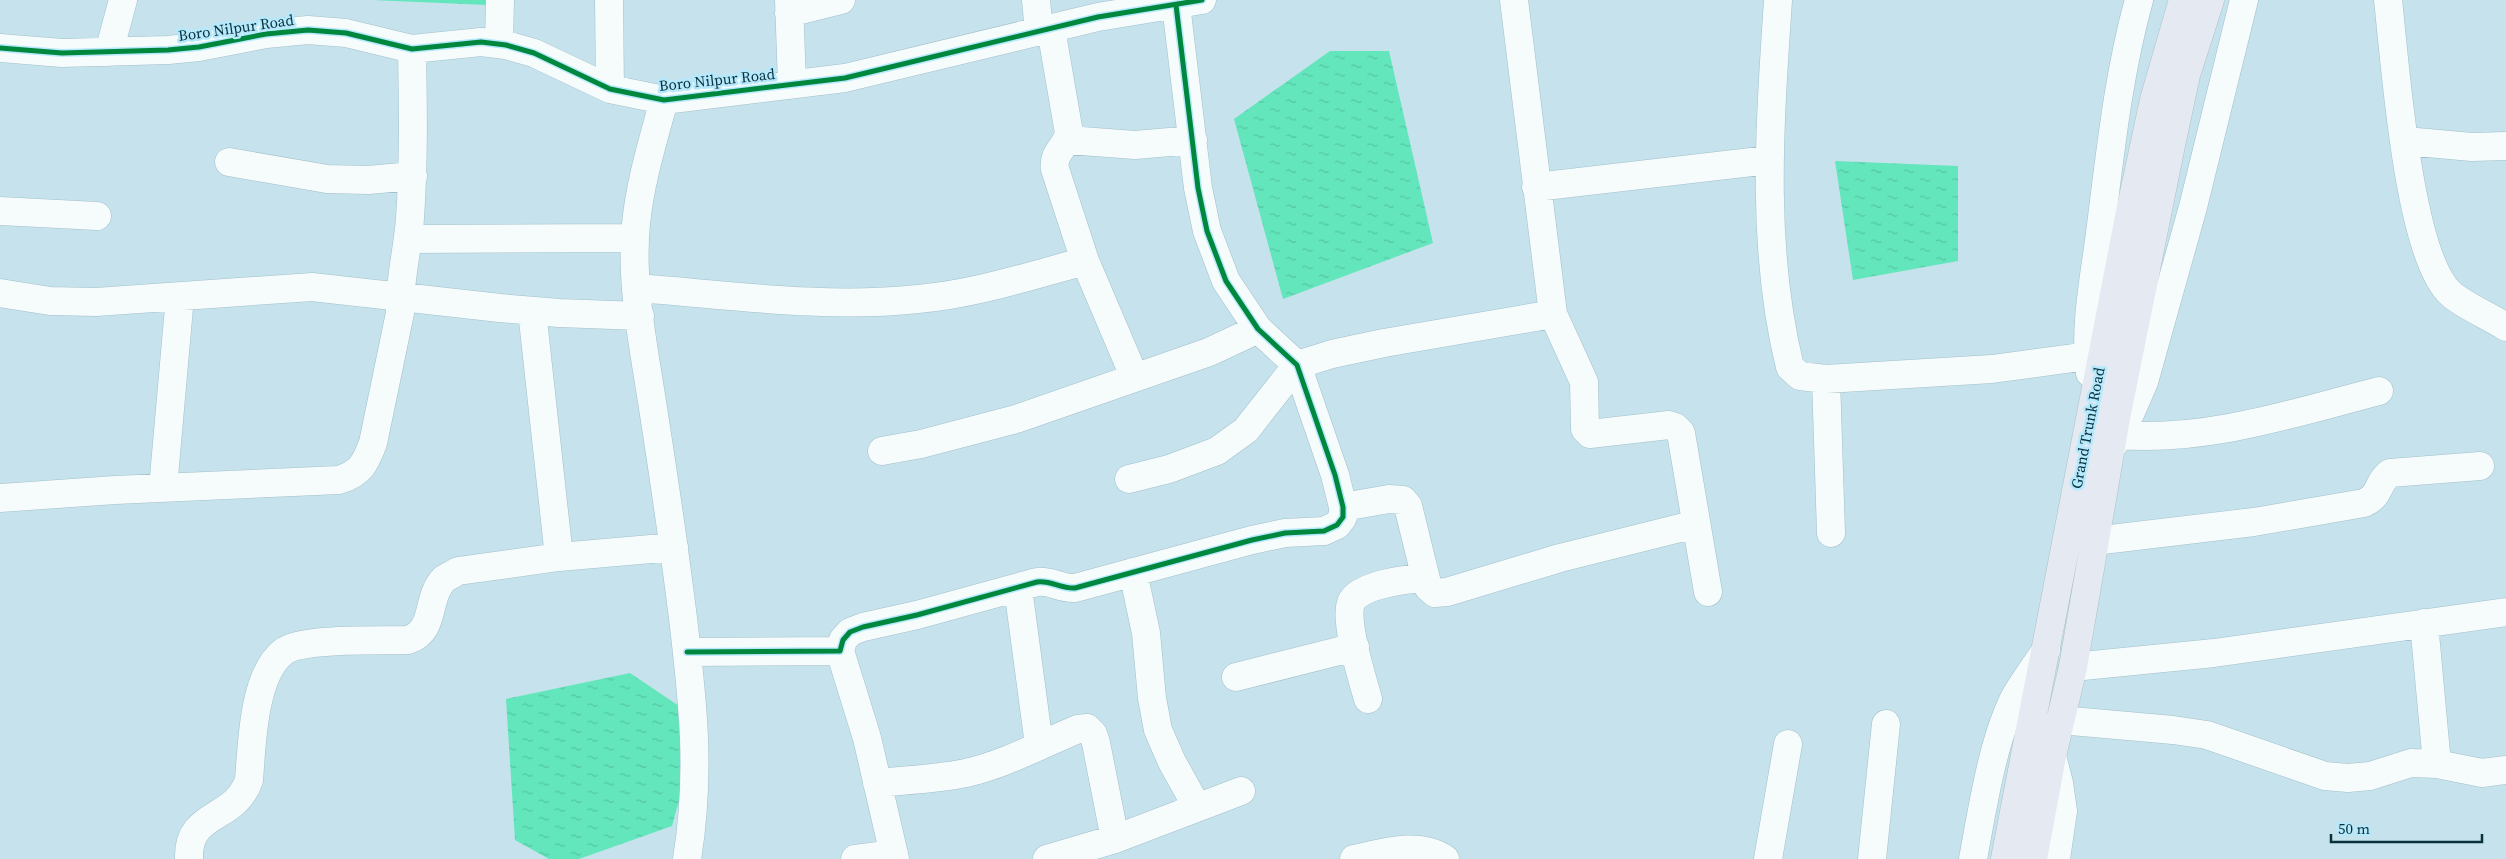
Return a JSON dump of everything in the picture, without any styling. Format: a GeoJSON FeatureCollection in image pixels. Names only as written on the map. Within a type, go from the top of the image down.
{"type":"FeatureCollection","features":[{"type":"Feature","properties":{"kind":"highway","name":"Grand Trunk Road"},"geometry":{"type":"LineString","coordinates":[[2005,859],[2047,649],[2094,397],[2154,100],[2177,16],[2184,0]]}},
{"type":"Feature","properties":{"kind":"highway","name":"Grand Trunk Road"},"geometry":{"type":"LineString","coordinates":[[2033,859],[2052,756],[2073,667],[2094,541],[2186,75],[2210,0]]}},
{"type":"Feature","properties":{"kind":"street"},"geometry":{"type":"LineString","coordinates":[[110,52],[123,0]]}},
{"type":"Feature","properties":{"kind":"street"},"geometry":{"type":"LineString","coordinates":[[499,44],[500,0]]}},
{"type":"Feature","properties":{"kind":"street"},"geometry":{"type":"LineString","coordinates":[[609,0],[610,89]]}},
{"type":"Feature","properties":{"kind":"street"},"geometry":{"type":"LineString","coordinates":[[792,84],[789,7],[841,0]]}},
{"type":"Feature","properties":{"kind":"street"},"geometry":{"type":"LineString","coordinates":[[1036,0],[1069,125],[1068,140],[1056,154],[1054,160],[1055,169],[1085,261],[1134,376]]}},
{"type":"Feature","properties":{"kind":"street"},"geometry":{"type":"LineString","coordinates":[[1514,0],[1536,187],[1554,314],[1584,382],[1585,429],[1590,434],[1603,434],[1669,425],[1675,427],[1681,433],[1708,592]]}},
{"type":"Feature","properties":{"kind":"street"},"geometry":{"type":"LineString","coordinates":[[1778,0],[1769,160],[1773,259],[1790,367],[1800,376],[1826,379],[1992,369],[2088,356]]}},
{"type":"Feature","properties":{"kind":"street"},"geometry":{"type":"LineString","coordinates":[[2094,397],[2088,356],[2088,331],[2124,60],[2139,0]]}},
{"type":"Feature","properties":{"kind":"street"},"geometry":{"type":"LineString","coordinates":[[2114,443],[2144,382],[2194,207],[2244,0]]}},
{"type":"Feature","properties":{"kind":"street"},"geometry":{"type":"LineString","coordinates":[[2388,0],[2412,186],[2425,247],[2436,274],[2451,294],[2506,327]]}},
{"type":"Feature","properties":{"kind":"street"},"geometry":{"type":"LineString","coordinates":[[855,859],[894,856],[867,738],[840,651],[843,640],[850,632],[863,627],[917,615],[1044,581],[1066,588],[1075,588],[1252,540],[1285,533],[1324,530],[1337,525],[1343,517],[1343,507],[1316,416],[1297,365],[1258,329],[1226,280],[1207,232],[1198,188],[1193,140],[1189,2]]}},
{"type":"Feature","properties":{"kind":"street","name":"Boro Nilpur Road"},"geometry":{"type":"LineString","coordinates":[[0,48],[62,53],[199,47],[266,34],[308,30],[346,33],[412,49],[481,42],[499,44],[534,53],[610,89],[664,100],[845,78],[1098,17],[1139,5],[1189,2]]}},
{"type":"Feature","properties":{"kind":"street"},"geometry":{"type":"LineString","coordinates":[[0,498],[339,480],[354,475],[366,462],[373,443],[400,313],[400,298],[409,240],[413,176],[412,49]]}},
{"type":"Feature","properties":{"kind":"street"},"geometry":{"type":"LineString","coordinates":[[664,100],[642,187],[635,238],[640,316],[674,547],[695,721],[696,783],[687,859]]}},
{"type":"Feature","properties":{"kind":"street"},"geometry":{"type":"LineString","coordinates":[[1068,140],[1135,145],[1193,140]]}},
{"type":"Feature","properties":{"kind":"street"},"geometry":{"type":"LineString","coordinates":[[2406,141],[2472,147],[2506,146]]}},
{"type":"Feature","properties":{"kind":"street"},"geometry":{"type":"LineString","coordinates":[[1536,187],[1769,160]]}},
{"type":"Feature","properties":{"kind":"street"},"geometry":{"type":"LineString","coordinates":[[229,162],[327,179],[368,180],[413,176]]}},
{"type":"Feature","properties":{"kind":"street"},"geometry":{"type":"LineString","coordinates":[[0,211],[97,216]]}},
{"type":"Feature","properties":{"kind":"street"},"geometry":{"type":"LineString","coordinates":[[409,240],[635,238]]}},
{"type":"Feature","properties":{"kind":"street"},"geometry":{"type":"LineString","coordinates":[[637,288],[808,300],[918,300],[978,291],[1085,261]]}},
{"type":"Feature","properties":{"kind":"street"},"geometry":{"type":"LineString","coordinates":[[0,293],[50,301],[96,302],[312,287],[532,311],[640,316]]}},
{"type":"Feature","properties":{"kind":"street"},"geometry":{"type":"LineString","coordinates":[[163,488],[180,296]]}},
{"type":"Feature","properties":{"kind":"street"},"geometry":{"type":"LineString","coordinates":[[532,311],[559,557]]}},
{"type":"Feature","properties":{"kind":"street"},"geometry":{"type":"LineString","coordinates":[[1129,479],[1169,469],[1217,451],[1246,430],[1297,365],[1332,354],[1384,343],[1554,314]]}},
{"type":"Feature","properties":{"kind":"street"},"geometry":{"type":"LineString","coordinates":[[882,451],[931,442],[1016,419],[1134,376],[1209,352],[1258,329]]}},
{"type":"Feature","properties":{"kind":"street"},"geometry":{"type":"LineString","coordinates":[[1826,379],[1832,533]]}},
{"type":"Feature","properties":{"kind":"street"},"geometry":{"type":"LineString","coordinates":[[2114,443],[2228,428],[2379,391]]}},
{"type":"Feature","properties":{"kind":"street"},"geometry":{"type":"LineString","coordinates":[[2094,541],[2254,522],[2364,503],[2378,493],[2384,478],[2390,473],[2480,466]]}},
{"type":"Feature","properties":{"kind":"street"},"geometry":{"type":"LineString","coordinates":[[1343,507],[1389,499],[1403,500],[1408,506],[1428,588],[1435,593],[1447,592],[1560,558],[1696,524]]}},
{"type":"Feature","properties":{"kind":"street"},"geometry":{"type":"LineString","coordinates":[[189,859],[190,839],[197,828],[237,802],[245,793],[249,780],[260,692],[271,665],[283,651],[302,644],[414,638],[419,636],[426,626],[436,593],[445,578],[458,571],[559,557],[674,547]]}},
{"type":"Feature","properties":{"kind":"street"},"geometry":{"type":"LineString","coordinates":[[1133,572],[1146,633],[1152,698],[1158,730],[1172,762],[1197,807]]}},
{"type":"Feature","properties":{"kind":"street"},"geometry":{"type":"LineString","coordinates":[[1368,699],[1355,647],[1348,608],[1353,598],[1375,586],[1398,580],[1425,578]]}},
{"type":"Feature","properties":{"kind":"street"},"geometry":{"type":"LineString","coordinates":[[1018,588],[1039,746]]}},
{"type":"Feature","properties":{"kind":"street"},"geometry":{"type":"LineString","coordinates":[[2073,667],[2214,653],[2506,612]]}},
{"type":"Feature","properties":{"kind":"street"},"geometry":{"type":"LineString","coordinates":[[2424,623],[2437,764]]}},
{"type":"Feature","properties":{"kind":"street"},"geometry":{"type":"LineString","coordinates":[[1236,678],[1355,647]]}},
{"type":"Feature","properties":{"kind":"street"},"geometry":{"type":"LineString","coordinates":[[1973,859],[1988,786],[2002,732],[2015,696],[2047,649]]}},
{"type":"Feature","properties":{"kind":"street"},"geometry":{"type":"LineString","coordinates":[[687,652],[840,651]]}},
{"type":"Feature","properties":{"kind":"street"},"geometry":{"type":"LineString","coordinates":[[2060,720],[2208,735],[2325,776],[2370,776],[2411,763],[2437,764],[2482,773],[2506,770]]}},
{"type":"Feature","properties":{"kind":"street"},"geometry":{"type":"LineString","coordinates":[[1872,859],[1886,724]]}},
{"type":"Feature","properties":{"kind":"street"},"geometry":{"type":"LineString","coordinates":[[877,782],[932,778],[966,772],[999,763],[1078,729],[1087,728],[1093,734],[1105,847]]}},
{"type":"Feature","properties":{"kind":"street"},"geometry":{"type":"LineString","coordinates":[[1768,859],[1788,744]]}},
{"type":"Feature","properties":{"kind":"street"},"geometry":{"type":"LineString","coordinates":[[2052,756],[2060,784],[2063,812],[2056,859]]}},
{"type":"Feature","properties":{"kind":"street"},"geometry":{"type":"LineString","coordinates":[[1047,859],[1105,847],[1197,807],[1242,791]]}},
{"type":"Feature","properties":{"kind":"street"},"geometry":{"type":"LineString","coordinates":[[1354,859],[1396,851],[1418,850],[1436,853],[1445,859]]}},
{"type":"Feature","properties":{"kind":"water"},"geometry":{"type":"Polygon","coordinates":[[[372,0],[488,0],[487,5],[372,0]]]}},
{"type":"Feature","properties":{"kind":"water"},"geometry":{"type":"Polygon","coordinates":[[[1330,51],[1389,51],[1433,243],[1283,299],[1234,119],[1330,51]]]}},
{"type":"Feature","properties":{"kind":"water"},"geometry":{"type":"Polygon","coordinates":[[[1835,161],[1958,166],[1958,261],[1853,280],[1835,161]]]}},
{"type":"Feature","properties":{"kind":"water"},"geometry":{"type":"Polygon","coordinates":[[[630,673],[685,710],[685,779],[672,826],[579,859],[549,859],[515,840],[506,699],[630,673]]]}},
{"type":"Feature","properties":{"kind":"cycle path"},"geometry":{"type":"LineString","coordinates":[[0,48],[62,53],[168,50],[199,47],[266,34],[308,30],[346,33],[412,49],[481,42],[506,45],[534,53],[610,89],[664,100],[845,78],[1098,17],[1202,0]]}},
{"type":"Feature","properties":{"kind":"cycle path"},"geometry":{"type":"LineString","coordinates":[[687,652],[840,651],[843,640],[850,632],[863,627],[917,615],[1037,582],[1047,582],[1075,588],[1252,540],[1285,533],[1324,531],[1337,525],[1343,517],[1343,507],[1335,475],[1297,365],[1258,329],[1226,281],[1207,231],[1198,188],[1176,5]]}}]}
